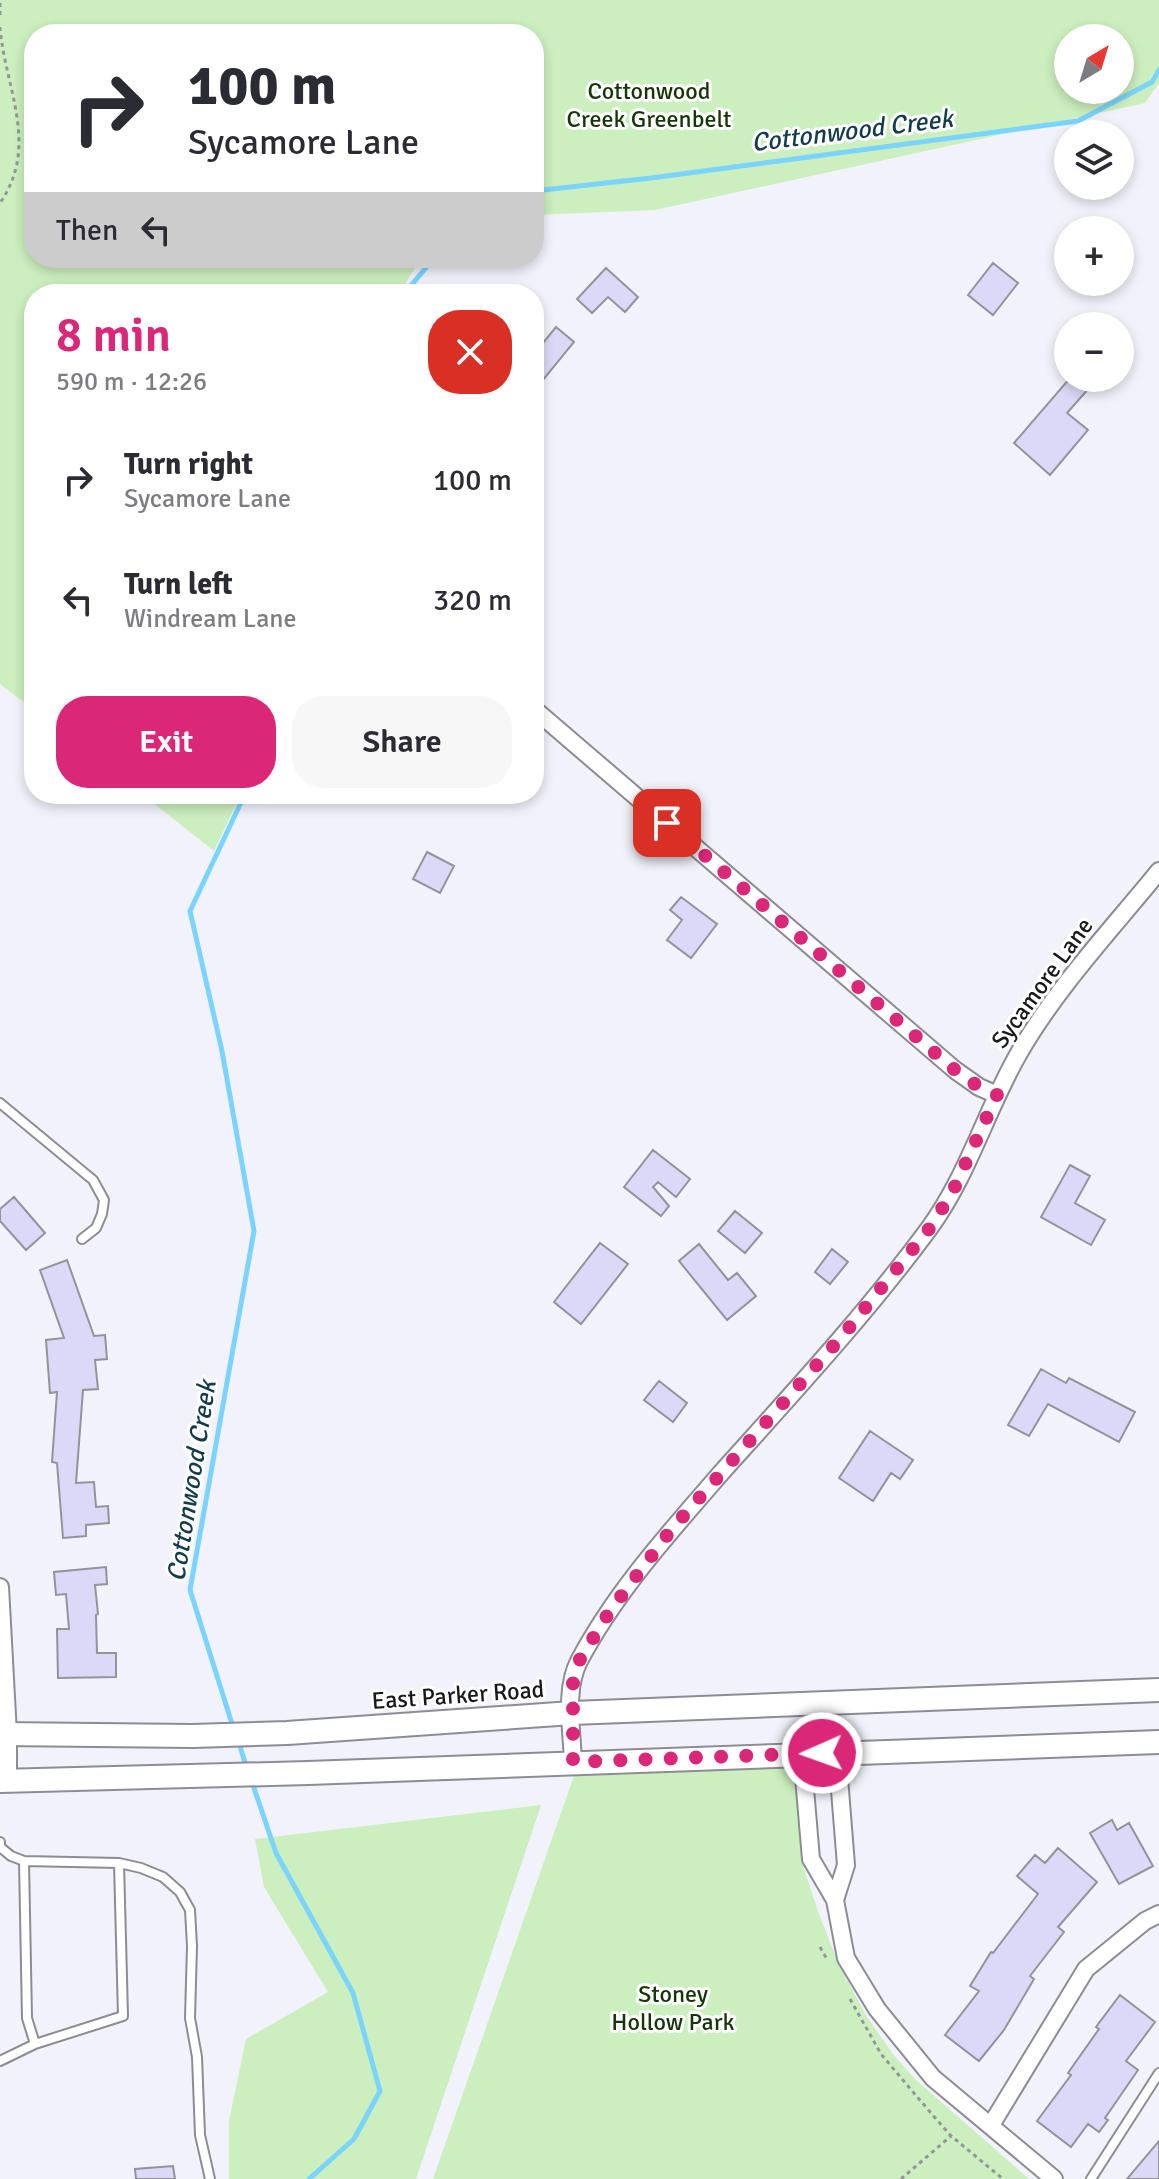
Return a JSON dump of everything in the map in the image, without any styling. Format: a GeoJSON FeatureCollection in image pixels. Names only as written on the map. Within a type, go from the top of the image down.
{"type":"FeatureCollection","features":[{"type":"Feature","properties":{"kind":"main road","name":"East Parker Road"},"geometry":{"type":"LineString","coordinates":[[4,1734],[193,1736],[287,1733],[572,1713],[1159,1690]]}},
{"type":"Feature","properties":{"kind":"main road"},"geometry":{"type":"LineString","coordinates":[[3,1785],[1159,1742]]}},
{"type":"Feature","properties":{"kind":"street"},"geometry":{"type":"LineString","coordinates":[[544,718],[955,1070],[997,1095]]}},
{"type":"Feature","properties":{"kind":"street","name":"Sycamore Lane"},"geometry":{"type":"LineString","coordinates":[[573,1762],[572,1687],[575,1670],[610,1611],[671,1530],[844,1334],[929,1229],[952,1193],[1021,1049],[1081,966],[1159,871]]}},
{"type":"Feature","properties":{"kind":"street"},"geometry":{"type":"LineString","coordinates":[[0,1587],[3,1785]]}},
{"type":"Feature","properties":{"kind":"street"},"geometry":{"type":"LineString","coordinates":[[820,1703],[822,1753],[839,1778],[846,1865],[835,1900]]}},
{"type":"Feature","properties":{"kind":"street"},"geometry":{"type":"LineString","coordinates":[[822,1753],[804,1777],[811,1859],[835,1900],[846,1958],[877,2009],[933,2078],[1054,2179]]}},
{"type":"Feature","properties":{"kind":"street"},"geometry":{"type":"LineString","coordinates":[[991,2125],[1086,1969],[1145,1921],[1159,1914]]}},
{"type":"Feature","properties":{"kind":"lane"},"geometry":{"type":"LineString","coordinates":[[0,1103],[93,1180],[104,1200],[102,1214],[96,1228],[82,1239]]}},
{"type":"Feature","properties":{"kind":"lane"},"geometry":{"type":"LineString","coordinates":[[0,1842],[0,1847],[11,1856],[24,1861],[119,1863],[141,1868],[163,1877],[180,1892],[190,1910],[190,2018],[197,2057],[200,2135],[210,2179]]}},
{"type":"Feature","properties":{"kind":"lane"},"geometry":{"type":"LineString","coordinates":[[24,1861],[27,2018],[35,2044]]}},
{"type":"Feature","properties":{"kind":"lane"},"geometry":{"type":"LineString","coordinates":[[0,2061],[35,2044],[123,2016],[119,1863]]}},
{"type":"Feature","properties":{"kind":"lane"},"geometry":{"type":"LineString","coordinates":[[1091,2179],[1159,2073]]}},
{"type":"Feature","properties":{"kind":"path"},"geometry":{"type":"LineString","coordinates":[[0,0],[0,15]]}},
{"type":"Feature","properties":{"kind":"path"},"geometry":{"type":"LineString","coordinates":[[0,27],[2,53],[16,108],[20,141],[14,180],[0,203]]}},
{"type":"Feature","properties":{"kind":"path"},"geometry":{"type":"LineString","coordinates":[[820,1947],[828,1960]]}},
{"type":"Feature","properties":{"kind":"path"},"geometry":{"type":"LineString","coordinates":[[851,2000],[881,2054],[951,2136],[1003,2179]]}},
{"type":"Feature","properties":{"kind":"path"},"geometry":{"type":"LineString","coordinates":[[901,2179],[951,2136]]}},
{"type":"Feature","properties":{"kind":"green space","name":"Cottonwood Creek Greenbelt"},"geometry":{"type":"Polygon","coordinates":[[[0,0],[1159,0],[1159,83],[1145,103],[1067,120],[1054,120],[1054,123],[655,210],[544,215],[544,24],[24,24],[24,268],[415,268],[405,284],[24,284],[24,702],[0,684],[0,0]]]}},
{"type":"Feature","properties":{"kind":"green space"},"geometry":{"type":"Polygon","coordinates":[[[155,804],[236,804],[214,851],[155,804]]]}},
{"type":"Feature","properties":{"kind":"green space","name":"Stoney Hollow Park"},"geometry":{"type":"Polygon","coordinates":[[[793,1766],[803,1866],[839,1965],[867,2017],[915,2079],[1029,2179],[433,2179],[575,1773],[793,1766]]]}},
{"type":"Feature","properties":{"kind":"green space"},"geometry":{"type":"Polygon","coordinates":[[[541,1805],[416,2179],[229,2179],[229,2121],[246,2039],[328,1992],[264,1887],[255,1839],[541,1805]]]}},
{"type":"Feature","properties":{"kind":"building"},"geometry":{"type":"Polygon","coordinates":[[[993,263],[1018,283],[993,315],[968,295],[993,263]]]}},
{"type":"Feature","properties":{"kind":"building"},"geometry":{"type":"Polygon","coordinates":[[[606,268],[638,297],[625,312],[608,297],[592,313],[577,299],[606,268]]]}},
{"type":"Feature","properties":{"kind":"building"},"geometry":{"type":"Polygon","coordinates":[[[556,327],[574,342],[544,379],[544,342],[556,327]]]}},
{"type":"Feature","properties":{"kind":"building"},"geometry":{"type":"Polygon","coordinates":[[[1058,392],[1086,392],[1067,413],[1088,430],[1050,475],[1014,443],[1058,392]]]}},
{"type":"Feature","properties":{"kind":"building"},"geometry":{"type":"Polygon","coordinates":[[[427,852],[454,866],[440,893],[413,879],[427,852]]]}},
{"type":"Feature","properties":{"kind":"building"},"geometry":{"type":"Polygon","coordinates":[[[681,897],[717,924],[691,958],[667,940],[682,920],[670,910],[681,897]]]}},
{"type":"Feature","properties":{"kind":"building"},"geometry":{"type":"Polygon","coordinates":[[[653,1150],[690,1179],[676,1197],[658,1182],[653,1187],[669,1206],[661,1216],[624,1187],[653,1150]]]}},
{"type":"Feature","properties":{"kind":"building"},"geometry":{"type":"Polygon","coordinates":[[[1070,1165],[1090,1176],[1075,1203],[1105,1220],[1091,1245],[1041,1217],[1070,1165]]]}},
{"type":"Feature","properties":{"kind":"building"},"geometry":{"type":"Polygon","coordinates":[[[14,1197],[45,1233],[26,1250],[0,1221],[0,1209],[14,1197]]]}},
{"type":"Feature","properties":{"kind":"building"},"geometry":{"type":"Polygon","coordinates":[[[735,1211],[762,1233],[745,1253],[718,1231],[735,1211]]]}},
{"type":"Feature","properties":{"kind":"building"},"geometry":{"type":"Polygon","coordinates":[[[600,1243],[628,1264],[581,1324],[554,1302],[600,1243]]]}},
{"type":"Feature","properties":{"kind":"building"},"geometry":{"type":"Polygon","coordinates":[[[699,1244],[728,1280],[737,1273],[756,1296],[727,1320],[679,1261],[699,1244]]]}},
{"type":"Feature","properties":{"kind":"building"},"geometry":{"type":"Polygon","coordinates":[[[832,1249],[848,1262],[830,1284],[815,1272],[832,1249]]]}},
{"type":"Feature","properties":{"kind":"building"},"geometry":{"type":"Polygon","coordinates":[[[67,1260],[94,1336],[105,1335],[107,1359],[95,1360],[98,1389],[83,1390],[76,1483],[94,1482],[96,1507],[108,1506],[109,1523],[86,1525],[86,1536],[63,1538],[57,1463],[52,1462],[57,1392],[50,1393],[46,1340],[64,1338],[40,1270],[67,1260]]]}},
{"type":"Feature","properties":{"kind":"building"},"geometry":{"type":"Polygon","coordinates":[[[1041,1369],[1066,1383],[1069,1378],[1135,1412],[1119,1442],[1048,1404],[1029,1436],[1008,1425],[1041,1369]]]}},
{"type":"Feature","properties":{"kind":"building"},"geometry":{"type":"Polygon","coordinates":[[[659,1381],[687,1403],[673,1422],[644,1400],[659,1381]]]}},
{"type":"Feature","properties":{"kind":"building"},"geometry":{"type":"Polygon","coordinates":[[[870,1431],[913,1460],[900,1479],[891,1473],[873,1501],[839,1478],[870,1431]]]}},
{"type":"Feature","properties":{"kind":"building"},"geometry":{"type":"Polygon","coordinates":[[[106,1567],[107,1584],[95,1585],[97,1653],[116,1653],[116,1677],[58,1678],[57,1629],[69,1629],[66,1594],[56,1595],[54,1572],[106,1567]]]}},
{"type":"Feature","properties":{"kind":"building"},"geometry":{"type":"Polygon","coordinates":[[[1112,1820],[1117,1830],[1129,1823],[1153,1866],[1119,1884],[1090,1833],[1112,1820]]]}},
{"type":"Feature","properties":{"kind":"building"},"geometry":{"type":"Polygon","coordinates":[[[1058,1848],[1097,1882],[1058,1927],[1064,1932],[1030,1976],[1034,1979],[1004,2030],[979,2061],[945,2035],[979,1991],[970,1986],[991,1952],[1038,1894],[1017,1876],[1035,1855],[1045,1863],[1058,1848]]]}},
{"type":"Feature","properties":{"kind":"building"},"geometry":{"type":"Polygon","coordinates":[[[1120,1995],[1155,2022],[1126,2061],[1138,2070],[1105,2118],[1108,2120],[1099,2132],[1088,2124],[1071,2147],[1037,2121],[1071,2075],[1068,2073],[1099,2029],[1096,2027],[1120,1995]]]}},
{"type":"Feature","properties":{"kind":"building"},"geometry":{"type":"Polygon","coordinates":[[[1159,2141],[1159,2179],[1127,2179],[1159,2141]]]}},
{"type":"Feature","properties":{"kind":"building"},"geometry":{"type":"Polygon","coordinates":[[[173,2166],[175,2179],[136,2179],[135,2169],[173,2166]]]}},
{"type":"Feature","properties":{"kind":"waterway","name":"Cottonwood Creek"},"geometry":{"type":"LineString","coordinates":[[544,190],[1078,121],[1152,82],[1159,70]]}},
{"type":"Feature","properties":{"kind":"waterway","name":"Cottonwood Creek"},"geometry":{"type":"LineString","coordinates":[[412,284],[426,268]]}},
{"type":"Feature","properties":{"kind":"waterway","name":"Cottonwood Creek"},"geometry":{"type":"LineString","coordinates":[[233,1727],[190,1590],[254,1231],[222,1051],[190,911],[240,804]]}},
{"type":"Feature","properties":{"kind":"waterway","name":"Cottonwood Creek"},"geometry":{"type":"LineString","coordinates":[[238,1740],[247,1769]]}},
{"type":"Feature","properties":{"kind":"waterway","name":"Cottonwood Creek"},"geometry":{"type":"LineString","coordinates":[[252,1782],[276,1853],[353,1993],[380,2091],[354,2139],[309,2179]]}},
{"type":"Feature","properties":{"kind":"route"},"geometry":{"type":"LineString","coordinates":[[667,823],[955,1070],[997,1095],[972,1154],[929,1229],[844,1334],[649,1557],[597,1631],[579,1661],[573,1679],[573,1762],[822,1753]]}}]}
